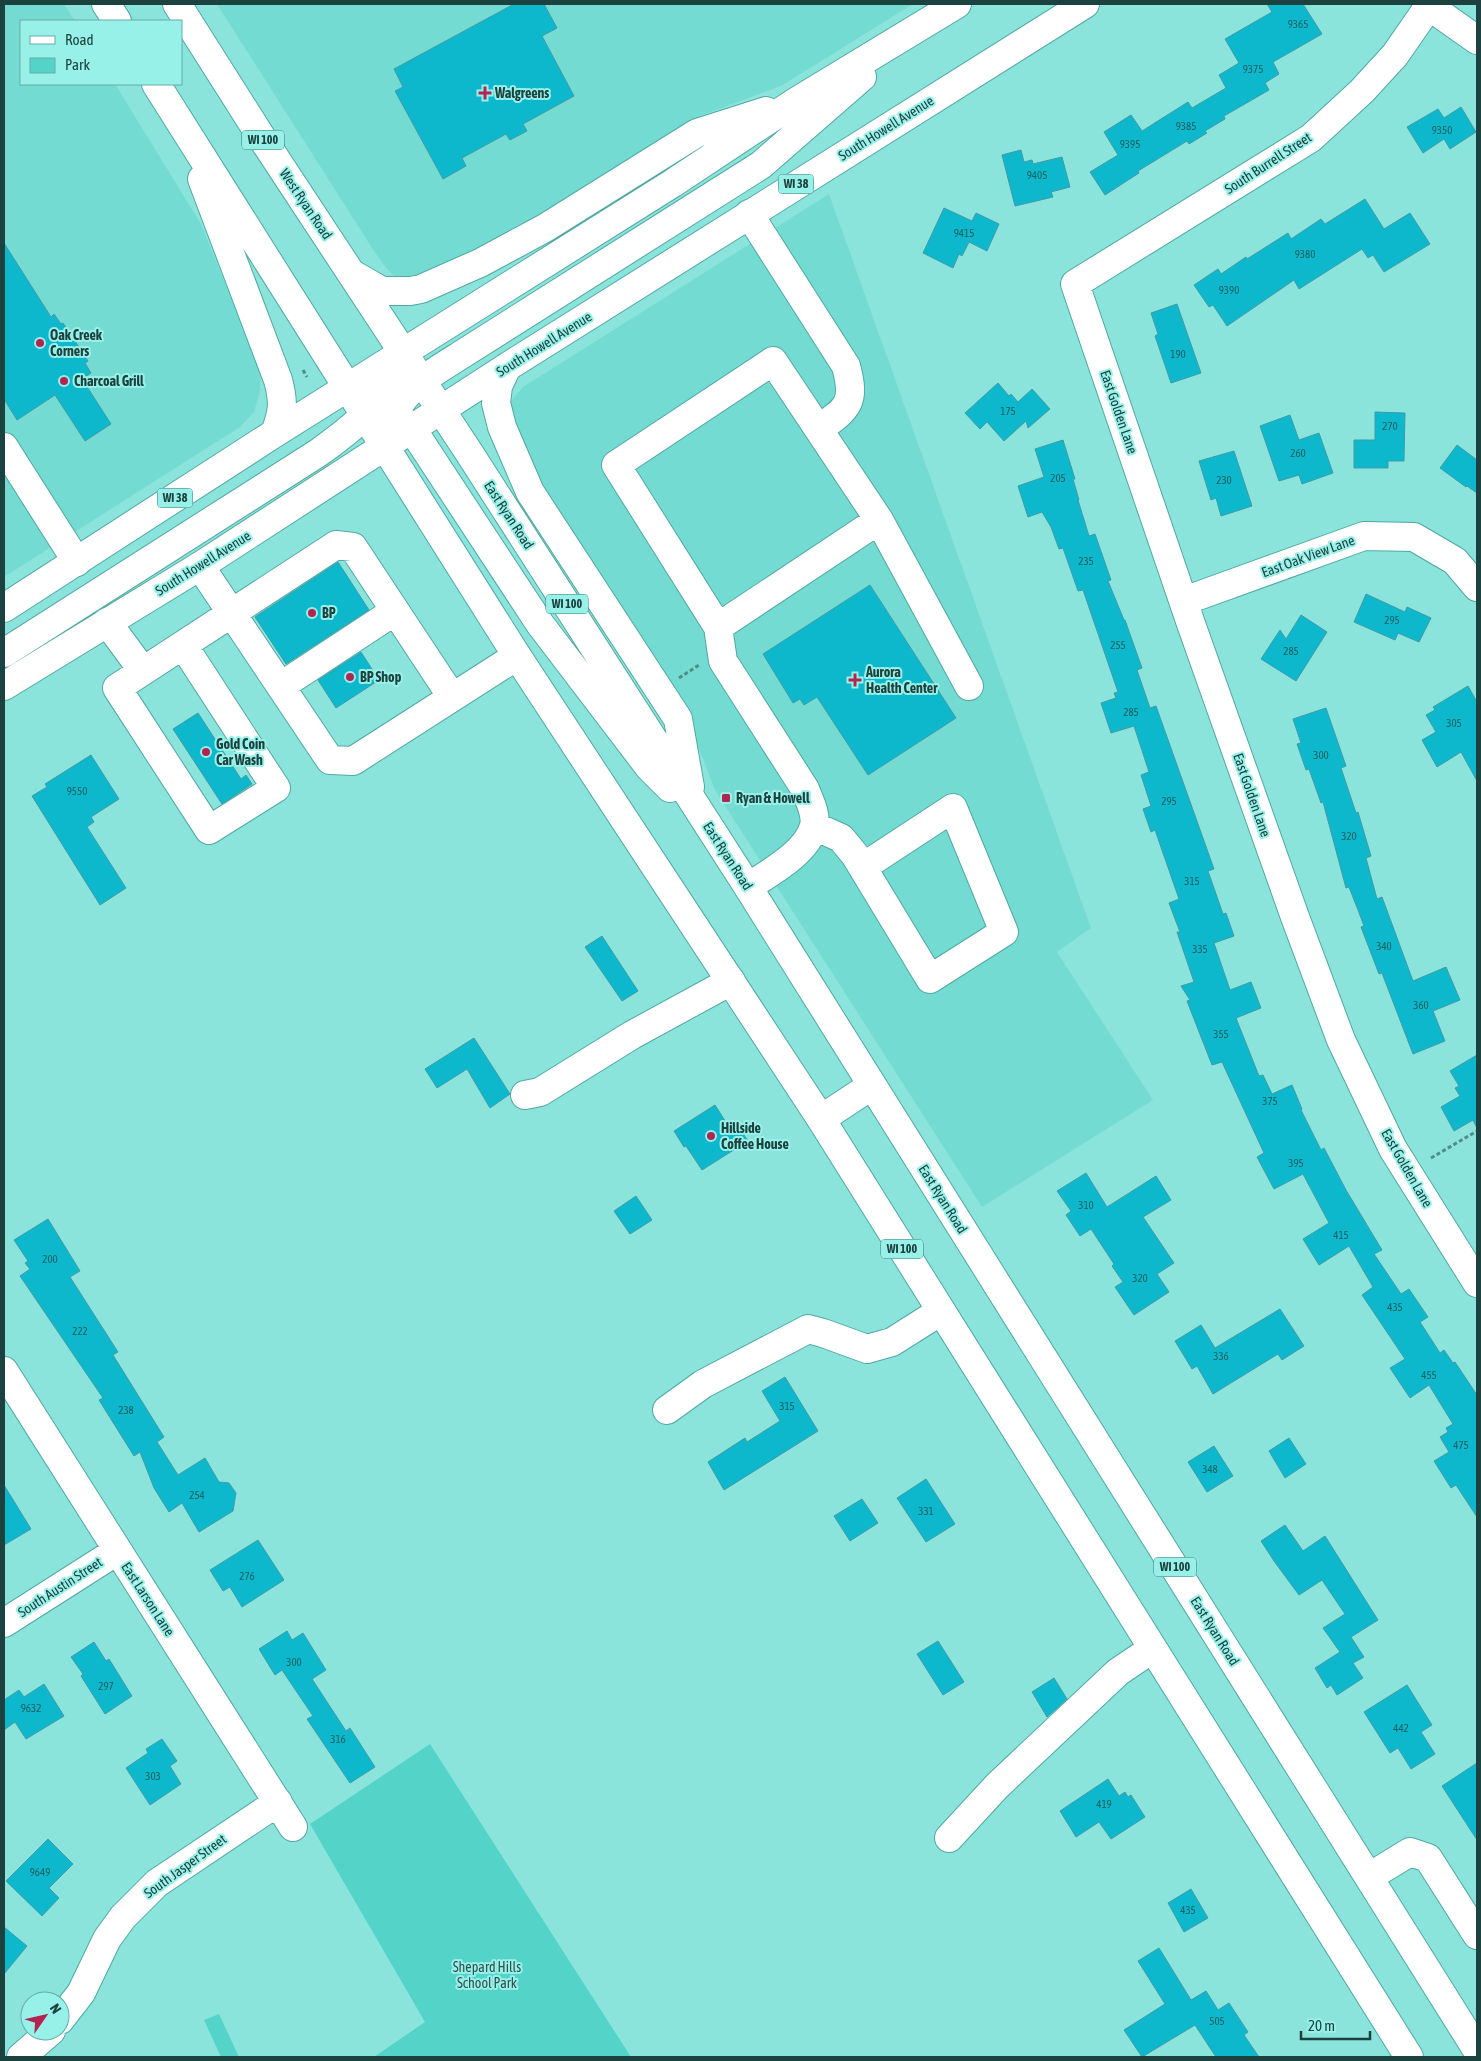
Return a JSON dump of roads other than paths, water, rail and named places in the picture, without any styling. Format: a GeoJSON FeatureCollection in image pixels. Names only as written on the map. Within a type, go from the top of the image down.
{"type":"FeatureCollection","features":[{"type":"Feature","properties":{"kind":"main road"},"geometry":{"type":"LineString","coordinates":[[106,4],[116,20]]}},
{"type":"Feature","properties":{"kind":"main road","name":"West Ryan Road"},"geometry":{"type":"LineString","coordinates":[[176,4],[403,352]]}},
{"type":"Feature","properties":{"kind":"main road","name":"WI 38"},"geometry":{"type":"LineString","coordinates":[[4,608],[275,433],[674,183],[797,101],[957,4]]}},
{"type":"Feature","properties":{"kind":"main road","name":"South Howell Avenue"},"geometry":{"type":"LineString","coordinates":[[4,686],[200,566],[386,446],[387,414],[441,410],[749,214],[1085,4]]}},
{"type":"Feature","properties":{"kind":"main road"},"geometry":{"type":"LineString","coordinates":[[1427,5],[1477,40]]}},
{"type":"Feature","properties":{"kind":"main road","name":"South Burrell Street"},"geometry":{"type":"LineString","coordinates":[[1075,284],[1311,138],[1362,90],[1395,55],[1427,5]]}},
{"type":"Feature","properties":{"kind":"main road"},"geometry":{"type":"LineString","coordinates":[[4,652],[318,453],[348,432],[387,414],[422,382],[464,353],[761,165],[918,29]]}},
{"type":"Feature","properties":{"kind":"main road","name":"WI 100"},"geometry":{"type":"LineString","coordinates":[[157,85],[347,388],[387,414],[386,446],[517,656],[821,1119],[1409,2057]]}},
{"type":"Feature","properties":{"kind":"main road"},"geometry":{"type":"LineString","coordinates":[[353,274],[382,291],[410,292],[421,289],[480,263],[544,228],[697,133],[797,101]]}},
{"type":"Feature","properties":{"kind":"main road"},"geometry":{"type":"LineString","coordinates":[[182,124],[278,380],[283,399],[281,415],[275,433]]}},
{"type":"Feature","properties":{"kind":"main road"},"geometry":{"type":"LineString","coordinates":[[749,214],[846,366],[851,384],[850,400],[842,412],[818,429]]}},
{"type":"Feature","properties":{"kind":"main road","name":"East Golden Lane"},"geometry":{"type":"LineString","coordinates":[[1075,284],[1184,601],[1295,916],[1341,1040],[1394,1149],[1477,1283]]}},
{"type":"Feature","properties":{"kind":"main road"},"geometry":{"type":"LineString","coordinates":[[403,352],[386,388],[387,414],[540,624],[649,767],[711,830]]}},
{"type":"Feature","properties":{"kind":"main road","name":"East Ryan Road"},"geometry":{"type":"LineString","coordinates":[[403,352],[692,798],[1477,2050]]}},
{"type":"Feature","properties":{"kind":"main road"},"geometry":{"type":"LineString","coordinates":[[748,887],[792,857],[806,842],[814,826],[813,810],[804,789],[723,661],[718,627],[616,465],[773,361],[879,520],[969,686]]}},
{"type":"Feature","properties":{"kind":"main road"},"geometry":{"type":"LineString","coordinates":[[507,367],[498,386],[496,403],[502,427],[523,476],[530,492],[678,719],[692,798]]}},
{"type":"Feature","properties":{"kind":"main road"},"geometry":{"type":"LineString","coordinates":[[4,446],[77,562]]}},
{"type":"Feature","properties":{"kind":"main road"},"geometry":{"type":"LineString","coordinates":[[718,627],[879,520]]}},
{"type":"Feature","properties":{"kind":"main road","name":"East Oak View Lane"},"geometry":{"type":"LineString","coordinates":[[1184,601],[1364,536],[1414,537],[1455,561],[1477,588]]}},
{"type":"Feature","properties":{"kind":"main road"},"geometry":{"type":"LineString","coordinates":[[183,645],[276,788],[209,830],[117,688],[336,545],[353,547],[452,696]]}},
{"type":"Feature","properties":{"kind":"main road"},"geometry":{"type":"LineString","coordinates":[[200,566],[330,760],[353,761],[517,656]]}},
{"type":"Feature","properties":{"kind":"main road"},"geometry":{"type":"LineString","coordinates":[[281,686],[395,611]]}},
{"type":"Feature","properties":{"kind":"main road"},"geometry":{"type":"LineString","coordinates":[[107,622],[143,671]]}},
{"type":"Feature","properties":{"kind":"main road"},"geometry":{"type":"LineString","coordinates":[[814,826],[841,838],[863,867],[930,979],[1004,932],[953,808],[863,867]]}},
{"type":"Feature","properties":{"kind":"main road"},"geometry":{"type":"LineString","coordinates":[[525,1095],[540,1092],[632,1035],[731,981]]}},
{"type":"Feature","properties":{"kind":"main road"},"geometry":{"type":"LineString","coordinates":[[821,1119],[871,1086]]}},
{"type":"Feature","properties":{"kind":"main road"},"geometry":{"type":"LineString","coordinates":[[667,1410],[703,1384],[808,1329],[867,1349],[892,1342],[941,1311]]}},
{"type":"Feature","properties":{"kind":"main road","name":"East Larson Lane"},"geometry":{"type":"LineString","coordinates":[[4,1371],[294,1827]]}},
{"type":"Feature","properties":{"kind":"main road","name":"South Austin Street"},"geometry":{"type":"LineString","coordinates":[[4,1623],[117,1551]]}},
{"type":"Feature","properties":{"kind":"main road"},"geometry":{"type":"LineString","coordinates":[[949,1838],[997,1786],[1118,1672],[1152,1648]]}},
{"type":"Feature","properties":{"kind":"main road","name":"South Jasper Street"},"geometry":{"type":"LineString","coordinates":[[70,2007],[81,1993],[107,1940],[140,1899],[157,1883],[278,1802]]}},
{"type":"Feature","properties":{"kind":"main road"},"geometry":{"type":"LineString","coordinates":[[1369,1877],[1410,1852],[1428,1858],[1477,1935]]}},
{"type":"Feature","properties":{"kind":"main road"},"geometry":{"type":"LineString","coordinates":[[21,2057],[39,2041]]}},
{"type":"Feature","properties":{"kind":"place","name":"Walgreens"},"geometry":{"type":"Point","coordinates":[485,93]}},
{"type":"Feature","properties":{"kind":"place","name":"Oak Creek Corners"},"geometry":{"type":"Point","coordinates":[40,343]}},
{"type":"Feature","properties":{"kind":"place","name":"Charcoal Grill"},"geometry":{"type":"Point","coordinates":[64,381]}},
{"type":"Feature","properties":{"kind":"place","name":"BP"},"geometry":{"type":"Point","coordinates":[312,613]}},
{"type":"Feature","properties":{"kind":"place","name":"BP Shop"},"geometry":{"type":"Point","coordinates":[350,677]}},
{"type":"Feature","properties":{"kind":"place","name":"Aurora Health Center"},"geometry":{"type":"Point","coordinates":[855,680]}},
{"type":"Feature","properties":{"kind":"place","name":"Gold Coin Car Wash"},"geometry":{"type":"Point","coordinates":[206,752]}},
{"type":"Feature","properties":{"kind":"place","name":"Ryan & Howell"},"geometry":{"type":"Point","coordinates":[726,798]}},
{"type":"Feature","properties":{"kind":"place","name":"Hillside Coffee House"},"geometry":{"type":"Point","coordinates":[711,1136]}},
{"type":"Feature","properties":{"kind":"park label","name":"Shepard Hills School Park"},"geometry":{"type":"Point","coordinates":[487,1975]}}]}
